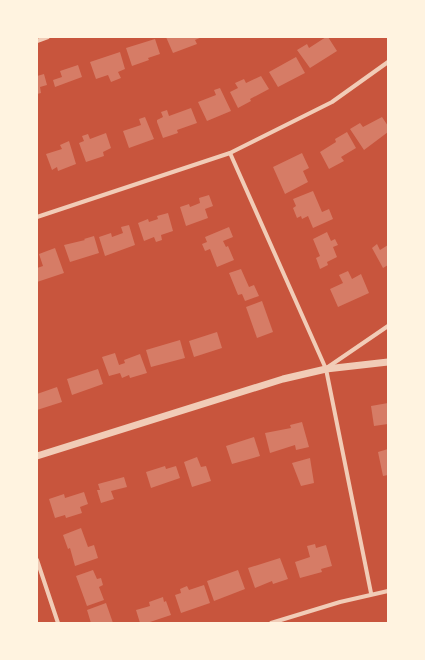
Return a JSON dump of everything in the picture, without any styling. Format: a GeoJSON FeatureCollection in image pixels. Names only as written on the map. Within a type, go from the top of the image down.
{"type":"FeatureCollection","features":[{"type":"Feature","properties":{"kind":"street"},"geometry":{"type":"LineString","coordinates":[[37,41],[48,37]]}},
{"type":"Feature","properties":{"kind":"street"},"geometry":{"type":"LineString","coordinates":[[37,217],[230,153],[332,102],[388,62]]}},
{"type":"Feature","properties":{"kind":"street"},"geometry":{"type":"LineString","coordinates":[[230,153],[326,369],[371,594]]}},
{"type":"Feature","properties":{"kind":"street"},"geometry":{"type":"LineString","coordinates":[[326,369],[388,326]]}},
{"type":"Feature","properties":{"kind":"street"},"geometry":{"type":"LineString","coordinates":[[37,456],[283,379],[326,369],[388,362]]}},
{"type":"Feature","properties":{"kind":"street"},"geometry":{"type":"LineString","coordinates":[[37,560],[58,623]]}},
{"type":"Feature","properties":{"kind":"street"},"geometry":{"type":"LineString","coordinates":[[271,623],[371,594],[388,591]]}},
{"type":"Feature","properties":{"kind":"building"},"geometry":{"type":"Polygon","coordinates":[[[166,37],[202,37],[195,40],[197,44],[173,53],[166,37]]]}},
{"type":"Feature","properties":{"kind":"building"},"geometry":{"type":"Polygon","coordinates":[[[328,37],[337,51],[310,68],[297,50],[307,44],[309,48],[328,37]]]}},
{"type":"Feature","properties":{"kind":"building"},"geometry":{"type":"Polygon","coordinates":[[[155,39],[160,54],[132,66],[126,48],[155,39]]]}},
{"type":"Feature","properties":{"kind":"building"},"geometry":{"type":"Polygon","coordinates":[[[120,52],[125,69],[118,72],[121,78],[111,82],[108,75],[96,79],[90,62],[120,52]]]}},
{"type":"Feature","properties":{"kind":"building"},"geometry":{"type":"Polygon","coordinates":[[[296,57],[305,73],[278,87],[269,72],[296,57]]]}},
{"type":"Feature","properties":{"kind":"building"},"geometry":{"type":"Polygon","coordinates":[[[78,65],[82,77],[55,87],[53,80],[62,77],[60,71],[78,65]]]}},
{"type":"Feature","properties":{"kind":"building"},"geometry":{"type":"Polygon","coordinates":[[[44,74],[47,85],[40,87],[41,93],[37,94],[37,76],[44,74]]]}},
{"type":"Feature","properties":{"kind":"building"},"geometry":{"type":"Polygon","coordinates":[[[261,76],[269,89],[250,99],[251,101],[238,108],[230,92],[238,88],[235,83],[244,79],[246,83],[261,76]]]}},
{"type":"Feature","properties":{"kind":"building"},"geometry":{"type":"Polygon","coordinates":[[[220,88],[231,111],[207,121],[198,102],[216,95],[214,90],[220,88]]]}},
{"type":"Feature","properties":{"kind":"building"},"geometry":{"type":"Polygon","coordinates":[[[191,108],[197,123],[177,130],[178,133],[163,138],[157,122],[157,120],[163,117],[161,112],[167,110],[169,116],[191,108]]]}},
{"type":"Feature","properties":{"kind":"building"},"geometry":{"type":"Polygon","coordinates":[[[145,117],[154,139],[129,148],[123,131],[141,125],[139,119],[145,117]]]}},
{"type":"Feature","properties":{"kind":"building"},"geometry":{"type":"Polygon","coordinates":[[[382,117],[388,126],[388,132],[364,150],[350,129],[360,123],[363,127],[382,117]]]}},
{"type":"Feature","properties":{"kind":"building"},"geometry":{"type":"Polygon","coordinates":[[[347,132],[356,148],[341,157],[344,161],[329,169],[320,152],[336,142],[335,139],[347,132]]]}},
{"type":"Feature","properties":{"kind":"building"},"geometry":{"type":"Polygon","coordinates":[[[106,133],[111,148],[103,152],[104,156],[86,162],[79,143],[84,141],[82,136],[88,134],[90,139],[106,133]]]}},
{"type":"Feature","properties":{"kind":"building"},"geometry":{"type":"Polygon","coordinates":[[[69,141],[76,164],[58,171],[57,167],[52,170],[46,154],[62,149],[60,145],[69,141]]]}},
{"type":"Feature","properties":{"kind":"building"},"geometry":{"type":"Polygon","coordinates":[[[302,153],[309,168],[303,171],[308,182],[285,194],[273,167],[302,153]]]}},
{"type":"Feature","properties":{"kind":"building"},"geometry":{"type":"Polygon","coordinates":[[[313,191],[322,212],[329,209],[333,219],[313,228],[308,216],[302,219],[301,216],[297,218],[293,208],[296,206],[293,199],[313,191]]]}},
{"type":"Feature","properties":{"kind":"building"},"geometry":{"type":"Polygon","coordinates":[[[209,195],[213,206],[205,209],[208,218],[186,226],[180,207],[189,204],[190,207],[200,203],[199,198],[209,195]]]}},
{"type":"Feature","properties":{"kind":"building"},"geometry":{"type":"Polygon","coordinates":[[[168,213],[173,231],[161,235],[162,240],[156,242],[154,237],[144,241],[138,223],[148,219],[149,222],[158,219],[157,216],[168,213]]]}},
{"type":"Feature","properties":{"kind":"building"},"geometry":{"type":"Polygon","coordinates":[[[129,225],[135,245],[105,256],[99,237],[111,233],[112,237],[123,233],[121,227],[129,225]]]}},
{"type":"Feature","properties":{"kind":"building"},"geometry":{"type":"Polygon","coordinates":[[[229,227],[233,237],[223,241],[226,247],[228,246],[234,260],[217,267],[210,249],[205,251],[202,244],[207,242],[205,237],[229,227]]]}},
{"type":"Feature","properties":{"kind":"building"},"geometry":{"type":"Polygon","coordinates":[[[327,232],[331,241],[335,239],[338,245],[333,247],[337,257],[327,262],[328,265],[320,269],[316,258],[320,256],[313,239],[327,232]]]}},
{"type":"Feature","properties":{"kind":"building"},"geometry":{"type":"Polygon","coordinates":[[[94,236],[99,253],[70,262],[64,245],[85,240],[84,239],[94,236]]]}},
{"type":"Feature","properties":{"kind":"building"},"geometry":{"type":"Polygon","coordinates":[[[377,244],[380,250],[388,245],[388,265],[383,268],[372,248],[377,244]]]}},
{"type":"Feature","properties":{"kind":"building"},"geometry":{"type":"Polygon","coordinates":[[[55,248],[64,273],[37,282],[37,268],[43,266],[39,254],[55,248]]]}},
{"type":"Feature","properties":{"kind":"building"},"geometry":{"type":"Polygon","coordinates":[[[241,269],[249,287],[254,285],[259,296],[245,301],[242,294],[238,295],[229,273],[241,269]]]}},
{"type":"Feature","properties":{"kind":"building"},"geometry":{"type":"Polygon","coordinates":[[[348,271],[352,279],[361,274],[369,293],[338,307],[330,289],[343,283],[339,275],[348,271]]]}},
{"type":"Feature","properties":{"kind":"building"},"geometry":{"type":"Polygon","coordinates":[[[262,301],[273,332],[257,338],[246,307],[262,301]]]}},
{"type":"Feature","properties":{"kind":"building"},"geometry":{"type":"Polygon","coordinates":[[[217,332],[222,348],[194,357],[189,341],[217,332]]]}},
{"type":"Feature","properties":{"kind":"building"},"geometry":{"type":"Polygon","coordinates":[[[180,340],[185,358],[151,367],[146,350],[180,340]]]}},
{"type":"Feature","properties":{"kind":"building"},"geometry":{"type":"Polygon","coordinates":[[[115,353],[119,365],[125,363],[124,360],[140,354],[147,373],[130,378],[129,375],[122,378],[120,373],[109,376],[102,357],[115,353]]]}},
{"type":"Feature","properties":{"kind":"building"},"geometry":{"type":"Polygon","coordinates":[[[98,369],[103,384],[72,395],[67,379],[98,369]]]}},
{"type":"Feature","properties":{"kind":"building"},"geometry":{"type":"Polygon","coordinates":[[[57,387],[62,402],[37,410],[37,394],[57,387]]]}},
{"type":"Feature","properties":{"kind":"building"},"geometry":{"type":"Polygon","coordinates":[[[388,403],[388,424],[374,426],[371,406],[388,403]]]}},
{"type":"Feature","properties":{"kind":"building"},"geometry":{"type":"Polygon","coordinates":[[[302,422],[309,447],[296,450],[295,445],[270,453],[265,433],[291,428],[290,425],[302,422]]]}},
{"type":"Feature","properties":{"kind":"building"},"geometry":{"type":"Polygon","coordinates":[[[254,437],[260,456],[232,464],[226,446],[254,437]]]}},
{"type":"Feature","properties":{"kind":"building"},"geometry":{"type":"Polygon","coordinates":[[[388,449],[388,475],[383,476],[378,452],[388,449]]]}},
{"type":"Feature","properties":{"kind":"building"},"geometry":{"type":"Polygon","coordinates":[[[197,457],[201,467],[206,466],[211,481],[192,487],[184,462],[197,457]]]}},
{"type":"Feature","properties":{"kind":"building"},"geometry":{"type":"Polygon","coordinates":[[[310,458],[314,483],[301,486],[292,463],[310,458]]]}},
{"type":"Feature","properties":{"kind":"building"},"geometry":{"type":"Polygon","coordinates":[[[165,466],[166,469],[176,466],[180,478],[151,488],[146,472],[165,466]]]}},
{"type":"Feature","properties":{"kind":"building"},"geometry":{"type":"Polygon","coordinates":[[[124,477],[127,487],[111,491],[114,499],[101,503],[97,490],[100,490],[98,484],[124,477]]]}},
{"type":"Feature","properties":{"kind":"building"},"geometry":{"type":"Polygon","coordinates":[[[84,492],[88,504],[80,507],[82,513],[66,518],[65,515],[55,518],[49,499],[64,494],[65,498],[84,492]]]}},
{"type":"Feature","properties":{"kind":"building"},"geometry":{"type":"Polygon","coordinates":[[[81,528],[88,547],[94,545],[98,558],[75,566],[70,548],[68,549],[63,535],[81,528]]]}},
{"type":"Feature","properties":{"kind":"building"},"geometry":{"type":"Polygon","coordinates":[[[315,544],[316,548],[326,545],[332,566],[321,569],[322,572],[300,578],[295,562],[310,557],[307,546],[315,544]]]}},
{"type":"Feature","properties":{"kind":"building"},"geometry":{"type":"Polygon","coordinates":[[[280,558],[288,579],[273,584],[272,581],[255,588],[248,568],[280,558]]]}},
{"type":"Feature","properties":{"kind":"building"},"geometry":{"type":"Polygon","coordinates":[[[93,570],[97,579],[101,578],[103,585],[99,587],[104,600],[87,606],[76,576],[93,570]]]}},
{"type":"Feature","properties":{"kind":"building"},"geometry":{"type":"Polygon","coordinates":[[[238,570],[245,589],[214,601],[207,581],[238,570]]]}},
{"type":"Feature","properties":{"kind":"building"},"geometry":{"type":"Polygon","coordinates":[[[204,585],[210,603],[181,613],[175,595],[181,593],[180,589],[187,586],[189,590],[204,585]]]}},
{"type":"Feature","properties":{"kind":"building"},"geometry":{"type":"Polygon","coordinates":[[[163,597],[171,615],[147,623],[140,623],[136,610],[150,606],[149,602],[163,597]]]}},
{"type":"Feature","properties":{"kind":"building"},"geometry":{"type":"Polygon","coordinates":[[[106,603],[113,623],[91,623],[87,610],[106,603]]]}}]}
